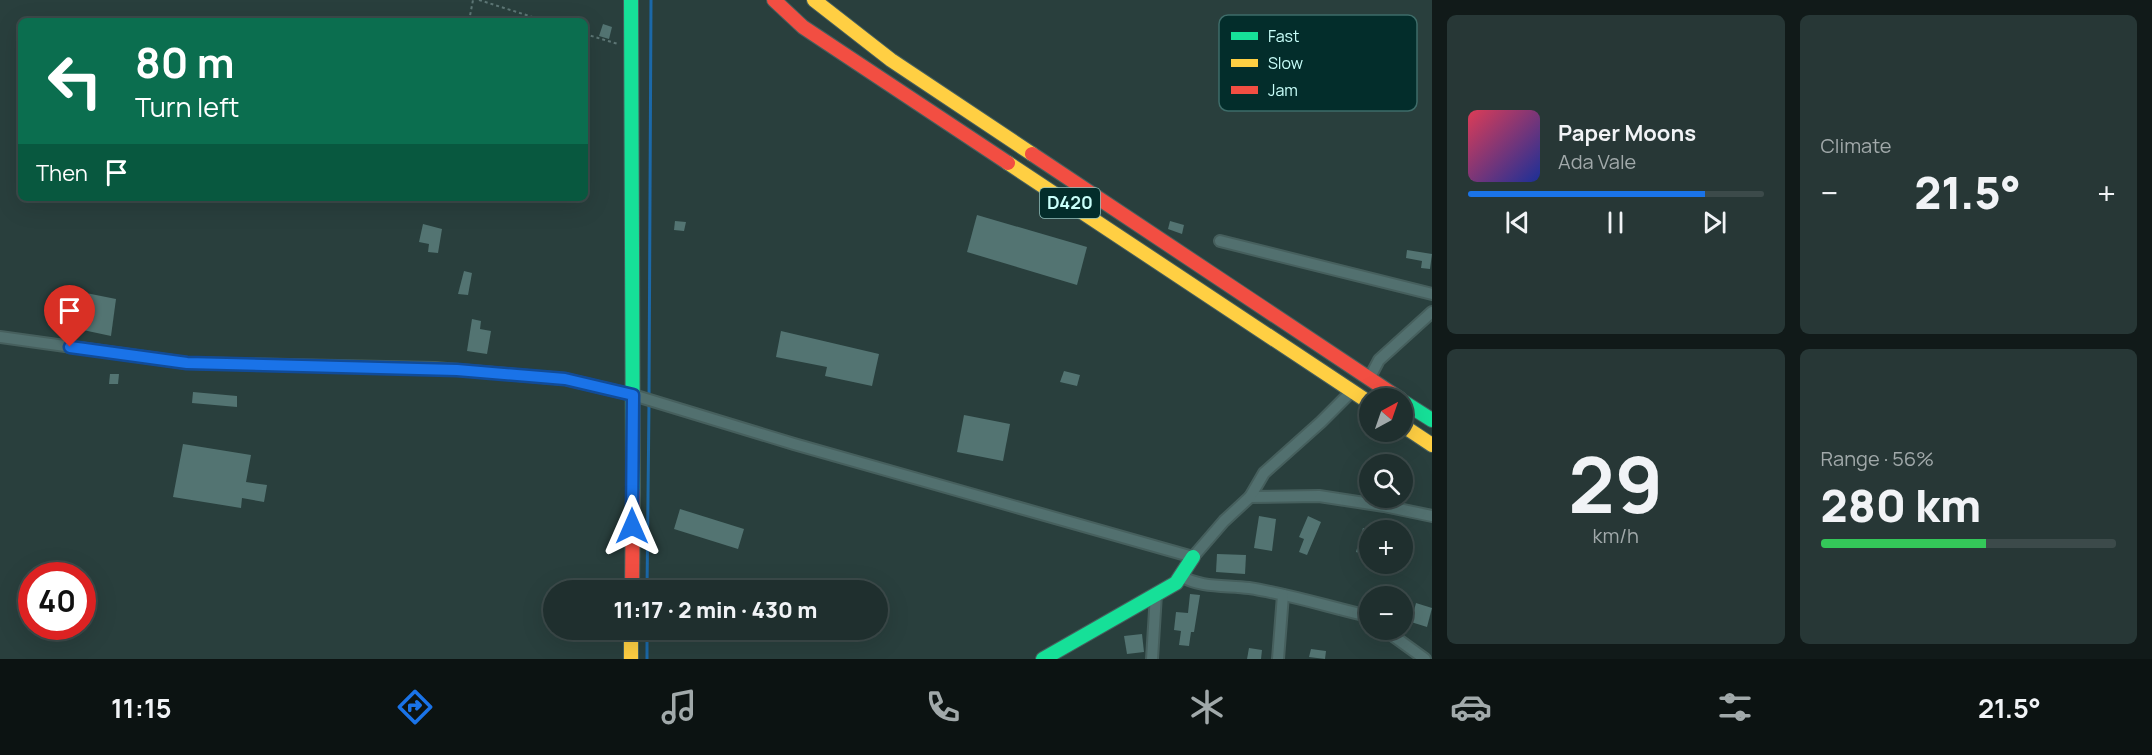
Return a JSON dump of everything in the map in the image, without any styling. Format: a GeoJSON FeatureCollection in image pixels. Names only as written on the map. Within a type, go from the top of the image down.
{"type":"FeatureCollection","features":[{"type":"Feature","properties":{"kind":"main road"},"geometry":{"type":"LineString","coordinates":[[631,0],[632,580]]}},
{"type":"Feature","properties":{"kind":"main road","name":"D420"},"geometry":{"type":"LineString","coordinates":[[774,0],[803,27],[1359,396]]}},
{"type":"Feature","properties":{"kind":"main road","name":"D420"},"geometry":{"type":"LineString","coordinates":[[814,0],[891,60],[1383,388]]}},
{"type":"Feature","properties":{"kind":"main road","name":"D420"},"geometry":{"type":"LineString","coordinates":[[1413,408],[1432,420]]}},
{"type":"Feature","properties":{"kind":"main road"},"geometry":{"type":"LineString","coordinates":[[1413,433],[1432,446]]}},
{"type":"Feature","properties":{"kind":"main road"},"geometry":{"type":"LineString","coordinates":[[1043,659],[1176,583],[1193,556]]}},
{"type":"Feature","properties":{"kind":"main road"},"geometry":{"type":"LineString","coordinates":[[631,659],[632,640]]}},
{"type":"Feature","properties":{"kind":"street"},"geometry":{"type":"LineString","coordinates":[[1220,241],[1432,294]]}},
{"type":"Feature","properties":{"kind":"street"},"geometry":{"type":"LineString","coordinates":[[1369,379],[1379,360],[1432,312]]}},
{"type":"Feature","properties":{"kind":"street"},"geometry":{"type":"LineString","coordinates":[[0,337],[187,363],[435,368],[565,379],[633,395],[805,447],[1193,556],[1224,521],[1250,497],[1264,472],[1322,422],[1352,391]]}},
{"type":"Feature","properties":{"kind":"street"},"geometry":{"type":"LineString","coordinates":[[1250,497],[1319,496],[1432,516]]}},
{"type":"Feature","properties":{"kind":"street"},"geometry":{"type":"LineString","coordinates":[[1181,576],[1191,582],[1250,588],[1359,614]]}},
{"type":"Feature","properties":{"kind":"street"},"geometry":{"type":"LineString","coordinates":[[1152,659],[1156,594]]}},
{"type":"Feature","properties":{"kind":"street"},"geometry":{"type":"LineString","coordinates":[[1278,659],[1283,595]]}},
{"type":"Feature","properties":{"kind":"street"},"geometry":{"type":"LineString","coordinates":[[1398,640],[1425,659]]}},
{"type":"Feature","properties":{"kind":"path"},"geometry":{"type":"LineString","coordinates":[[470,18],[473,0]]}},
{"type":"Feature","properties":{"kind":"path"},"geometry":{"type":"LineString","coordinates":[[479,0],[536,18]]}},
{"type":"Feature","properties":{"kind":"path"},"geometry":{"type":"LineString","coordinates":[[588,35],[632,49]]}},
{"type":"Feature","properties":{"kind":"building"},"geometry":{"type":"Polygon","coordinates":[[[603,24],[612,27],[609,39],[599,36],[603,24]]]}},
{"type":"Feature","properties":{"kind":"building"},"geometry":{"type":"Polygon","coordinates":[[[977,215],[1087,247],[1077,285],[967,252],[977,215]]]}},
{"type":"Feature","properties":{"kind":"building"},"geometry":{"type":"Polygon","coordinates":[[[675,221],[686,222],[684,231],[674,230],[675,221]]]}},
{"type":"Feature","properties":{"kind":"building"},"geometry":{"type":"Polygon","coordinates":[[[1170,221],[1184,225],[1182,234],[1168,229],[1170,221]]]}},
{"type":"Feature","properties":{"kind":"building"},"geometry":{"type":"Polygon","coordinates":[[[423,224],[442,229],[438,253],[428,252],[429,244],[419,242],[423,224]]]}},
{"type":"Feature","properties":{"kind":"building"},"geometry":{"type":"Polygon","coordinates":[[[1407,250],[1432,254],[1430,269],[1421,268],[1422,261],[1406,258],[1407,250]]]}},
{"type":"Feature","properties":{"kind":"building"},"geometry":{"type":"Polygon","coordinates":[[[464,271],[472,273],[468,295],[458,294],[464,271]]]}},
{"type":"Feature","properties":{"kind":"building"},"geometry":{"type":"Polygon","coordinates":[[[86,293],[116,299],[111,336],[83,330],[86,293]]]}},
{"type":"Feature","properties":{"kind":"building"},"geometry":{"type":"Polygon","coordinates":[[[472,319],[481,321],[480,329],[491,331],[487,354],[467,351],[472,319]]]}},
{"type":"Feature","properties":{"kind":"building"},"geometry":{"type":"Polygon","coordinates":[[[781,331],[879,354],[872,386],[825,376],[827,367],[776,357],[781,331]]]}},
{"type":"Feature","properties":{"kind":"building"},"geometry":{"type":"Polygon","coordinates":[[[1064,371],[1080,375],[1077,386],[1060,382],[1064,371]]]}},
{"type":"Feature","properties":{"kind":"building"},"geometry":{"type":"Polygon","coordinates":[[[110,374],[119,374],[118,384],[109,384],[110,374]]]}},
{"type":"Feature","properties":{"kind":"building"},"geometry":{"type":"Polygon","coordinates":[[[193,392],[237,396],[237,407],[192,403],[193,392]]]}},
{"type":"Feature","properties":{"kind":"building"},"geometry":{"type":"Polygon","coordinates":[[[964,415],[1010,424],[1003,461],[957,452],[964,415]]]}},
{"type":"Feature","properties":{"kind":"building"},"geometry":{"type":"Polygon","coordinates":[[[183,444],[251,455],[246,482],[267,485],[264,502],[242,498],[241,508],[173,497],[183,444]]]}},
{"type":"Feature","properties":{"kind":"building"},"geometry":{"type":"Polygon","coordinates":[[[680,509],[744,529],[738,549],[674,529],[680,509]]]}},
{"type":"Feature","properties":{"kind":"building"},"geometry":{"type":"Polygon","coordinates":[[[1259,516],[1276,519],[1272,551],[1254,548],[1259,516]]]}},
{"type":"Feature","properties":{"kind":"building"},"geometry":{"type":"Polygon","coordinates":[[[1308,516],[1321,522],[1307,555],[1299,552],[1304,539],[1299,537],[1308,516]]]}},
{"type":"Feature","properties":{"kind":"building"},"geometry":{"type":"Polygon","coordinates":[[[1217,554],[1246,555],[1245,574],[1216,572],[1217,554]]]}},
{"type":"Feature","properties":{"kind":"building"},"geometry":{"type":"Polygon","coordinates":[[[1190,594],[1200,595],[1194,632],[1191,632],[1189,646],[1179,645],[1181,631],[1174,630],[1176,612],[1188,613],[1190,594]]]}},
{"type":"Feature","properties":{"kind":"building"},"geometry":{"type":"Polygon","coordinates":[[[1416,603],[1432,608],[1427,627],[1413,623],[1416,603]]]}},
{"type":"Feature","properties":{"kind":"building"},"geometry":{"type":"Polygon","coordinates":[[[1142,634],[1144,652],[1127,654],[1124,636],[1142,634]]]}},
{"type":"Feature","properties":{"kind":"building"},"geometry":{"type":"Polygon","coordinates":[[[1249,648],[1262,650],[1261,659],[1247,659],[1249,648]]]}},
{"type":"Feature","properties":{"kind":"building"},"geometry":{"type":"Polygon","coordinates":[[[1311,649],[1326,651],[1325,659],[1309,657],[1311,649]]]}},
{"type":"Feature","properties":{"kind":"waterway"},"geometry":{"type":"LineString","coordinates":[[649,397],[651,0]]}},
{"type":"Feature","properties":{"kind":"waterway"},"geometry":{"type":"LineString","coordinates":[[647,580],[649,404]]}},
{"type":"Feature","properties":{"kind":"waterway"},"geometry":{"type":"LineString","coordinates":[[647,640],[647,659]]}},
{"type":"Feature","properties":{"kind":"traffic: fast"},"geometry":{"type":"LineString","coordinates":[[631,0],[633,492]]}},
{"type":"Feature","properties":{"kind":"traffic: fast"},"geometry":{"type":"LineString","coordinates":[[1413,408],[1432,420]]}},
{"type":"Feature","properties":{"kind":"traffic: fast"},"geometry":{"type":"LineString","coordinates":[[1043,659],[1176,583],[1193,557]]}},
{"type":"Feature","properties":{"kind":"traffic: slow"},"geometry":{"type":"LineString","coordinates":[[814,0],[891,60],[1032,154]]}},
{"type":"Feature","properties":{"kind":"traffic: slow"},"geometry":{"type":"LineString","coordinates":[[1008,163],[1359,396]]}},
{"type":"Feature","properties":{"kind":"traffic: slow"},"geometry":{"type":"LineString","coordinates":[[1413,432],[1432,445]]}},
{"type":"Feature","properties":{"kind":"traffic: slow"},"geometry":{"type":"LineString","coordinates":[[631,640],[631,659]]}},
{"type":"Feature","properties":{"kind":"traffic: jam"},"geometry":{"type":"LineString","coordinates":[[774,0],[803,27],[1008,163]]}},
{"type":"Feature","properties":{"kind":"traffic: jam"},"geometry":{"type":"LineString","coordinates":[[1032,154],[1383,388]]}},
{"type":"Feature","properties":{"kind":"traffic: jam"},"geometry":{"type":"LineString","coordinates":[[632,580],[633,492]]}},
{"type":"Feature","properties":{"kind":"route"},"geometry":{"type":"LineString","coordinates":[[70,347],[187,363],[435,368],[565,379],[633,395],[632,526]]}}]}
